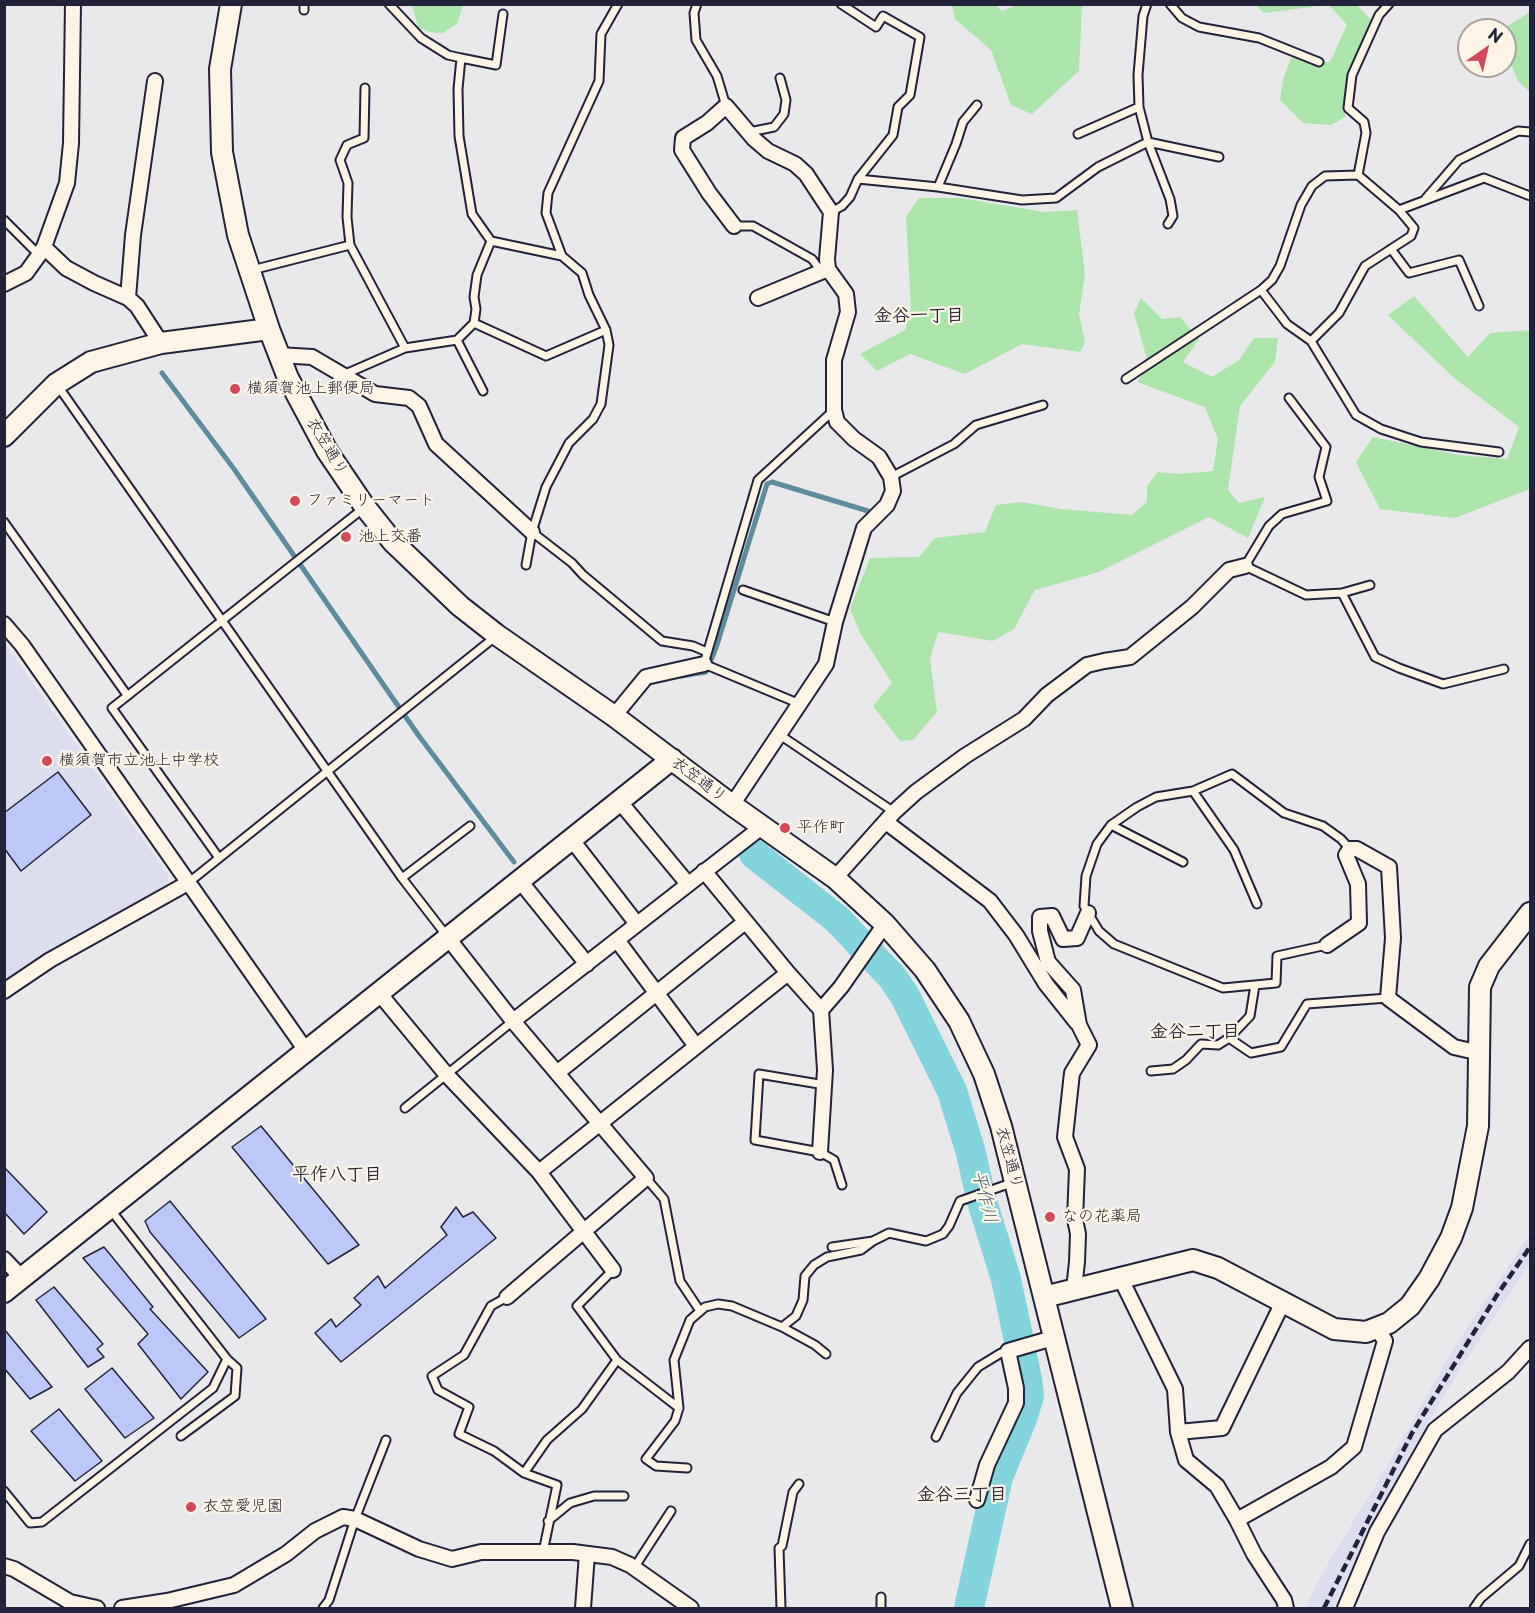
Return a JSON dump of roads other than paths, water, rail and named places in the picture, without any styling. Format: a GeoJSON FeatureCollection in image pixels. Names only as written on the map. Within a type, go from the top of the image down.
{"type":"FeatureCollection","features":[{"type":"Feature","properties":{"kind":"street"},"geometry":{"type":"LineString","coordinates":[[4,284],[27,273],[41,251],[67,183],[71,143],[73,4]]}},
{"type":"Feature","properties":{"kind":"street","name":"衣笠通り"},"geometry":{"type":"LineString","coordinates":[[231,4],[220,69],[222,152],[238,235],[278,355],[288,378],[327,451],[365,507],[393,542],[460,606],[835,878],[885,924],[925,970],[959,1021],[984,1074],[1001,1126],[1122,1608]]}},
{"type":"Feature","properties":{"kind":"street"},"geometry":{"type":"LineString","coordinates":[[128,298],[133,235],[155,81]]}},
{"type":"Feature","properties":{"kind":"street"},"geometry":{"type":"LineString","coordinates":[[734,226],[709,193],[682,150],[683,138],[707,123],[726,106],[768,151],[795,164],[800,169],[831,212],[825,270]]}},
{"type":"Feature","properties":{"kind":"street"},"geometry":{"type":"LineString","coordinates":[[41,251],[94,284],[128,298],[137,306],[161,343]]}},
{"type":"Feature","properties":{"kind":"street"},"geometry":{"type":"LineString","coordinates":[[758,298],[825,270]]}},
{"type":"Feature","properties":{"kind":"street"},"geometry":{"type":"LineString","coordinates":[[732,805],[826,664],[835,622],[864,528],[887,506],[893,491],[891,477],[879,457],[854,439],[837,422],[834,410],[834,360],[848,312],[846,294],[825,270]]}},
{"type":"Feature","properties":{"kind":"street"},"geometry":{"type":"LineString","coordinates":[[4,436],[56,384],[91,362],[161,343],[269,329]]}},
{"type":"Feature","properties":{"kind":"street"},"geometry":{"type":"LineString","coordinates":[[278,355],[312,357],[375,394],[409,398],[419,406],[436,444],[532,532]]}},
{"type":"Feature","properties":{"kind":"street"},"geometry":{"type":"LineString","coordinates":[[835,878],[916,792],[965,756],[1024,719],[1047,695],[1087,665],[1130,657],[1192,606],[1229,570],[1245,566]]}},
{"type":"Feature","properties":{"kind":"street"},"geometry":{"type":"LineString","coordinates":[[4,624],[307,1052]]}},
{"type":"Feature","properties":{"kind":"street"},"geometry":{"type":"LineString","coordinates":[[614,716],[646,677],[705,658]]}},
{"type":"Feature","properties":{"kind":"street"},"geometry":{"type":"LineString","coordinates":[[4,1292],[672,759]]}},
{"type":"Feature","properties":{"kind":"street"},"geometry":{"type":"LineString","coordinates":[[620,802],[688,884]]}},
{"type":"Feature","properties":{"kind":"street"},"geometry":{"type":"LineString","coordinates":[[890,817],[990,901],[1016,935],[1046,984],[1079,1025],[1089,1046],[1072,1073],[1065,1137],[1077,1169],[1075,1219],[1078,1234],[1074,1289]]}},
{"type":"Feature","properties":{"kind":"street"},"geometry":{"type":"LineString","coordinates":[[513,1021],[763,826]]}},
{"type":"Feature","properties":{"kind":"street"},"geometry":{"type":"LineString","coordinates":[[572,840],[637,924]]}},
{"type":"Feature","properties":{"kind":"street"},"geometry":{"type":"LineString","coordinates":[[1327,945],[1359,923],[1358,884],[1346,855],[1350,849],[1357,849],[1389,867],[1393,938],[1388,999],[1454,1047],[1480,1053]]}},
{"type":"Feature","properties":{"kind":"street"},"geometry":{"type":"LineString","coordinates":[[704,871],[821,1010],[825,1085],[820,1152]]}},
{"type":"Feature","properties":{"kind":"street"},"geometry":{"type":"LineString","coordinates":[[520,881],[587,964]]}},
{"type":"Feature","properties":{"kind":"street"},"geometry":{"type":"LineString","coordinates":[[4,991],[50,960],[188,883]]}},
{"type":"Feature","properties":{"kind":"street"},"geometry":{"type":"LineString","coordinates":[[1079,1025],[1073,990],[1048,962],[1040,931],[1040,917],[1052,916],[1063,939],[1077,938],[1088,913]]}},
{"type":"Feature","properties":{"kind":"street"},"geometry":{"type":"LineString","coordinates":[[1044,1297],[1193,1260],[1218,1268],[1334,1329],[1365,1332],[1389,1323],[1410,1306],[1434,1269],[1459,1218],[1470,1174],[1478,1126],[1480,987],[1489,966],[1530,913]]}},
{"type":"Feature","properties":{"kind":"street"},"geometry":{"type":"LineString","coordinates":[[557,1073],[745,922]]}},
{"type":"Feature","properties":{"kind":"street"},"geometry":{"type":"LineString","coordinates":[[821,1010],[841,987],[885,924]]}},
{"type":"Feature","properties":{"kind":"street"},"geometry":{"type":"LineString","coordinates":[[448,938],[513,1021],[646,1178],[507,1297]]}},
{"type":"Feature","properties":{"kind":"street"},"geometry":{"type":"LineString","coordinates":[[616,940],[696,1046]]}},
{"type":"Feature","properties":{"kind":"street"},"geometry":{"type":"LineString","coordinates":[[539,1172],[788,973]]}},
{"type":"Feature","properties":{"kind":"street"},"geometry":{"type":"LineString","coordinates":[[379,993],[446,1074],[539,1172],[613,1270]]}},
{"type":"Feature","properties":{"kind":"street"},"geometry":{"type":"LineString","coordinates":[[4,1259],[22,1278]]}},
{"type":"Feature","properties":{"kind":"street"},"geometry":{"type":"LineString","coordinates":[[1121,1279],[1175,1389],[1178,1432],[1186,1460],[1217,1486],[1238,1520],[1254,1554],[1284,1600],[1286,1608]]}},
{"type":"Feature","properties":{"kind":"street"},"geometry":{"type":"LineString","coordinates":[[1178,1432],[1222,1428],[1283,1302]]}},
{"type":"Feature","properties":{"kind":"street"},"geometry":{"type":"LineString","coordinates":[[1238,1520],[1331,1467],[1354,1447],[1385,1341],[1377,1328]]}},
{"type":"Feature","properties":{"kind":"street"},"geometry":{"type":"LineString","coordinates":[[977,1500],[987,1465],[1016,1403],[1016,1388],[1008,1351],[1053,1338]]}},
{"type":"Feature","properties":{"kind":"street"},"geometry":{"type":"LineString","coordinates":[[1345,1608],[1377,1532],[1435,1430],[1508,1372],[1530,1348]]}},
{"type":"Feature","properties":{"kind":"street"},"geometry":{"type":"LineString","coordinates":[[122,1608],[177,1604],[234,1585],[286,1554],[315,1531],[343,1518],[355,1519],[419,1549],[452,1559],[481,1552],[543,1552],[612,1557],[634,1568],[691,1608]]}},
{"type":"Feature","properties":{"kind":"street"},"geometry":{"type":"LineString","coordinates":[[583,1608],[587,1554]]}},
{"type":"Feature","properties":{"kind":"street"},"geometry":{"type":"LineString","coordinates":[[4,1566],[14,1569],[70,1602],[97,1608]]}},
{"type":"Feature","properties":{"kind":"lane"},"geometry":{"type":"LineString","coordinates":[[389,4],[421,38],[448,56],[496,65],[503,14]]}},
{"type":"Feature","properties":{"kind":"lane"},"geometry":{"type":"LineString","coordinates":[[562,256],[546,213],[549,193],[599,81],[601,34],[618,4]]}},
{"type":"Feature","properties":{"kind":"lane"},"geometry":{"type":"LineString","coordinates":[[697,4],[694,13],[696,40],[717,76],[726,106]]}},
{"type":"Feature","properties":{"kind":"lane"},"geometry":{"type":"LineString","coordinates":[[831,212],[843,206],[858,179],[893,135],[898,107],[910,95],[920,38],[883,16],[876,27],[841,4]]}},
{"type":"Feature","properties":{"kind":"lane"},"geometry":{"type":"LineString","coordinates":[[1147,4],[1143,16],[1139,63],[1139,107],[1148,142],[1170,199],[1173,216],[1168,224]]}},
{"type":"Feature","properties":{"kind":"lane"},"geometry":{"type":"LineString","coordinates":[[1170,4],[1182,18],[1199,27],[1259,38],[1319,62]]}},
{"type":"Feature","properties":{"kind":"lane"},"geometry":{"type":"LineString","coordinates":[[1358,175],[1366,133],[1364,122],[1348,108],[1352,75],[1379,15],[1389,4]]}},
{"type":"Feature","properties":{"kind":"lane"},"geometry":{"type":"LineString","coordinates":[[461,58],[458,89],[459,136],[471,214],[491,241],[562,256],[582,273],[589,295],[606,330],[609,345],[601,404],[593,419],[569,443],[546,487],[532,532],[526,566]]}},
{"type":"Feature","properties":{"kind":"lane"},"geometry":{"type":"LineString","coordinates":[[749,132],[774,127],[784,114],[786,100],[780,78]]}},
{"type":"Feature","properties":{"kind":"lane"},"geometry":{"type":"LineString","coordinates":[[364,87],[364,138],[347,145],[340,160],[348,183],[347,218],[350,246],[405,348]]}},
{"type":"Feature","properties":{"kind":"lane"},"geometry":{"type":"LineString","coordinates":[[938,187],[963,122],[977,105]]}},
{"type":"Feature","properties":{"kind":"lane"},"geometry":{"type":"LineString","coordinates":[[1078,134],[1139,107]]}},
{"type":"Feature","properties":{"kind":"lane"},"geometry":{"type":"LineString","coordinates":[[1424,200],[1459,160],[1518,131],[1530,132]]}},
{"type":"Feature","properties":{"kind":"lane"},"geometry":{"type":"LineString","coordinates":[[858,179],[938,187],[1022,200],[1056,198],[1098,167],[1148,142],[1219,157]]}},
{"type":"Feature","properties":{"kind":"lane"},"geometry":{"type":"LineString","coordinates":[[1126,379],[1262,290],[1272,280],[1280,266],[1301,205],[1312,186],[1325,176],[1358,175],[1399,210],[1414,228],[1411,237],[1365,266],[1339,313],[1311,342]]}},
{"type":"Feature","properties":{"kind":"lane"},"geometry":{"type":"LineString","coordinates":[[1399,210],[1484,178],[1530,196]]}},
{"type":"Feature","properties":{"kind":"lane"},"geometry":{"type":"LineString","coordinates":[[4,220],[41,251]]}},
{"type":"Feature","properties":{"kind":"lane"},"geometry":{"type":"LineString","coordinates":[[734,226],[753,226],[813,260],[825,270]]}},
{"type":"Feature","properties":{"kind":"lane"},"geometry":{"type":"LineString","coordinates":[[343,375],[405,348],[457,340],[474,323],[477,275],[491,241]]}},
{"type":"Feature","properties":{"kind":"lane"},"geometry":{"type":"LineString","coordinates":[[250,270],[350,246]]}},
{"type":"Feature","properties":{"kind":"lane"},"geometry":{"type":"LineString","coordinates":[[1391,249],[1409,273],[1459,260],[1479,306]]}},
{"type":"Feature","properties":{"kind":"lane"},"geometry":{"type":"LineString","coordinates":[[1262,290],[1287,324],[1311,342],[1356,415],[1381,429],[1421,442],[1499,452]]}},
{"type":"Feature","properties":{"kind":"lane"},"geometry":{"type":"LineString","coordinates":[[474,323],[546,356],[606,330]]}},
{"type":"Feature","properties":{"kind":"lane"},"geometry":{"type":"LineString","coordinates":[[457,340],[483,391]]}},
{"type":"Feature","properties":{"kind":"lane"},"geometry":{"type":"LineString","coordinates":[[56,384],[402,878],[448,938]]}},
{"type":"Feature","properties":{"kind":"lane"},"geometry":{"type":"LineString","coordinates":[[1289,398],[1326,447],[1319,477],[1327,501],[1282,514],[1269,526],[1245,566],[1306,595],[1342,593],[1370,585]]}},
{"type":"Feature","properties":{"kind":"lane"},"geometry":{"type":"LineString","coordinates":[[891,477],[954,444],[976,425],[1043,405]]}},
{"type":"Feature","properties":{"kind":"lane"},"geometry":{"type":"LineString","coordinates":[[705,658],[758,480],[834,410]]}},
{"type":"Feature","properties":{"kind":"lane"},"geometry":{"type":"LineString","coordinates":[[219,858],[112,708],[365,507]]}},
{"type":"Feature","properties":{"kind":"lane"},"geometry":{"type":"LineString","coordinates":[[4,522],[127,695]]}},
{"type":"Feature","properties":{"kind":"lane"},"geometry":{"type":"LineString","coordinates":[[532,532],[572,563],[583,575],[662,641],[693,646],[705,658],[800,704]]}},
{"type":"Feature","properties":{"kind":"lane"},"geometry":{"type":"LineString","coordinates":[[743,590],[835,622]]}},
{"type":"Feature","properties":{"kind":"lane"},"geometry":{"type":"LineString","coordinates":[[1342,593],[1376,657],[1399,668],[1443,684],[1504,669]]}},
{"type":"Feature","properties":{"kind":"lane"},"geometry":{"type":"LineString","coordinates":[[188,883],[497,635]]}},
{"type":"Feature","properties":{"kind":"lane"},"geometry":{"type":"LineString","coordinates":[[780,735],[890,817]]}},
{"type":"Feature","properties":{"kind":"lane"},"geometry":{"type":"LineString","coordinates":[[1327,945],[1277,956],[1276,983],[1223,988],[1114,944],[1099,931],[1084,906],[1086,876],[1097,843],[1112,825],[1137,807],[1156,797],[1193,791],[1232,774],[1284,813],[1323,826],[1350,849]]}},
{"type":"Feature","properties":{"kind":"lane"},"geometry":{"type":"LineString","coordinates":[[1193,791],[1234,850],[1257,903]]}},
{"type":"Feature","properties":{"kind":"lane"},"geometry":{"type":"LineString","coordinates":[[1112,825],[1183,862]]}},
{"type":"Feature","properties":{"kind":"lane"},"geometry":{"type":"LineString","coordinates":[[402,878],[470,826]]}},
{"type":"Feature","properties":{"kind":"lane"},"geometry":{"type":"LineString","coordinates":[[1151,1071],[1173,1069],[1186,1060],[1201,1044],[1218,1045],[1229,1038],[1250,1016],[1255,985]]}},
{"type":"Feature","properties":{"kind":"lane"},"geometry":{"type":"LineString","coordinates":[[1229,1038],[1251,1053],[1281,1047],[1307,1004],[1388,999]]}},
{"type":"Feature","properties":{"kind":"lane"},"geometry":{"type":"LineString","coordinates":[[405,1108],[513,1021]]}},
{"type":"Feature","properties":{"kind":"lane"},"geometry":{"type":"LineString","coordinates":[[825,1085],[759,1074],[755,1140],[820,1152],[834,1160],[842,1185]]}},
{"type":"Feature","properties":{"kind":"lane"},"geometry":{"type":"LineString","coordinates":[[646,1178],[664,1200],[680,1281],[700,1311]]}},
{"type":"Feature","properties":{"kind":"lane"},"geometry":{"type":"LineString","coordinates":[[782,1327],[796,1316],[803,1300],[805,1276],[814,1265],[827,1257],[861,1250],[889,1233],[926,1241],[943,1234],[960,1201],[1015,1182]]}},
{"type":"Feature","properties":{"kind":"lane"},"geometry":{"type":"LineString","coordinates":[[109,1208],[226,1359],[237,1368],[235,1396],[182,1436]]}},
{"type":"Feature","properties":{"kind":"lane"},"geometry":{"type":"LineString","coordinates":[[832,1247],[873,1241]]}},
{"type":"Feature","properties":{"kind":"lane"},"geometry":{"type":"LineString","coordinates":[[613,1270],[577,1306],[617,1360],[679,1407]]}},
{"type":"Feature","properties":{"kind":"lane"},"geometry":{"type":"LineString","coordinates":[[507,1297],[491,1306],[464,1355],[432,1376],[438,1390],[469,1407],[459,1434],[494,1451],[524,1473],[557,1485],[543,1552]]}},
{"type":"Feature","properties":{"kind":"lane"},"geometry":{"type":"LineString","coordinates":[[687,1468],[656,1466],[646,1459],[675,1421],[679,1407],[674,1360],[690,1320],[700,1311],[705,1307],[718,1304],[732,1306],[782,1327],[815,1345],[826,1354]]}},
{"type":"Feature","properties":{"kind":"lane"},"geometry":{"type":"LineString","coordinates":[[936,1437],[957,1393],[978,1367],[1008,1351]]}},
{"type":"Feature","properties":{"kind":"lane"},"geometry":{"type":"LineString","coordinates":[[4,1491],[30,1523],[42,1522],[213,1388],[226,1359]]}},
{"type":"Feature","properties":{"kind":"lane"},"geometry":{"type":"LineString","coordinates":[[524,1473],[547,1440],[582,1409],[617,1360]]}},
{"type":"Feature","properties":{"kind":"lane"},"geometry":{"type":"LineString","coordinates":[[323,1608],[328,1600],[355,1519],[386,1440]]}},
{"type":"Feature","properties":{"kind":"lane"},"geometry":{"type":"LineString","coordinates":[[781,1608],[779,1548],[782,1546],[793,1492],[800,1484]]}},
{"type":"Feature","properties":{"kind":"lane"},"geometry":{"type":"LineString","coordinates":[[548,1521],[570,1503],[594,1496],[624,1496]]}},
{"type":"Feature","properties":{"kind":"lane"},"geometry":{"type":"LineString","coordinates":[[634,1568],[671,1511]]}},
{"type":"Feature","properties":{"kind":"lane"},"geometry":{"type":"LineString","coordinates":[[1474,1608],[1481,1598],[1519,1566],[1530,1544]]}},
{"type":"Feature","properties":{"kind":"lane"},"geometry":{"type":"LineString","coordinates":[[881,1597],[881,1608]]}},
{"type":"Feature","properties":{"kind":"waterway"},"geometry":{"type":"LineString","coordinates":[[162,373],[234,469],[419,736],[514,862]]}},
{"type":"Feature","properties":{"kind":"waterway"},"geometry":{"type":"LineString","coordinates":[[681,676],[706,672],[716,648],[767,484],[772,482],[868,511]]}},
{"type":"Feature","properties":{"kind":"waterway","name":"平作川"},"geometry":{"type":"LineString","coordinates":[[754,854],[837,919],[892,977],[905,996],[952,1091],[971,1153],[981,1198],[1006,1279],[1029,1396],[998,1477],[969,1608]]}},
{"type":"Feature","properties":{"kind":"railway"},"geometry":{"type":"LineString","coordinates":[[1324,1608],[1412,1433],[1497,1295],[1530,1247]]}},
{"type":"Feature","properties":{"kind":"place","name":"横須賀池上郵便局"},"geometry":{"type":"Point","coordinates":[235,389]}},
{"type":"Feature","properties":{"kind":"place","name":"ファミリーマート"},"geometry":{"type":"Point","coordinates":[295,501]}},
{"type":"Feature","properties":{"kind":"place","name":"池上交番"},"geometry":{"type":"Point","coordinates":[346,537]}},
{"type":"Feature","properties":{"kind":"place","name":"横須賀市立池上中学校"},"geometry":{"type":"Point","coordinates":[47,761]}},
{"type":"Feature","properties":{"kind":"place","name":"平作町"},"geometry":{"type":"Point","coordinates":[785,828]}},
{"type":"Feature","properties":{"kind":"place","name":"なの花薬局"},"geometry":{"type":"Point","coordinates":[1050,1217]}},
{"type":"Feature","properties":{"kind":"place","name":"衣笠愛児園"},"geometry":{"type":"Point","coordinates":[191,1507]}},
{"type":"Feature","properties":{"kind":"district","name":"金谷一丁目"},"geometry":{"type":"Point","coordinates":[919,316]}},
{"type":"Feature","properties":{"kind":"district","name":"金谷二丁目"},"geometry":{"type":"Point","coordinates":[1195,1032]}},
{"type":"Feature","properties":{"kind":"district","name":"平作八丁目"},"geometry":{"type":"Point","coordinates":[337,1175]}},
{"type":"Feature","properties":{"kind":"district","name":"金谷三丁目"},"geometry":{"type":"Point","coordinates":[962,1495]}}]}
